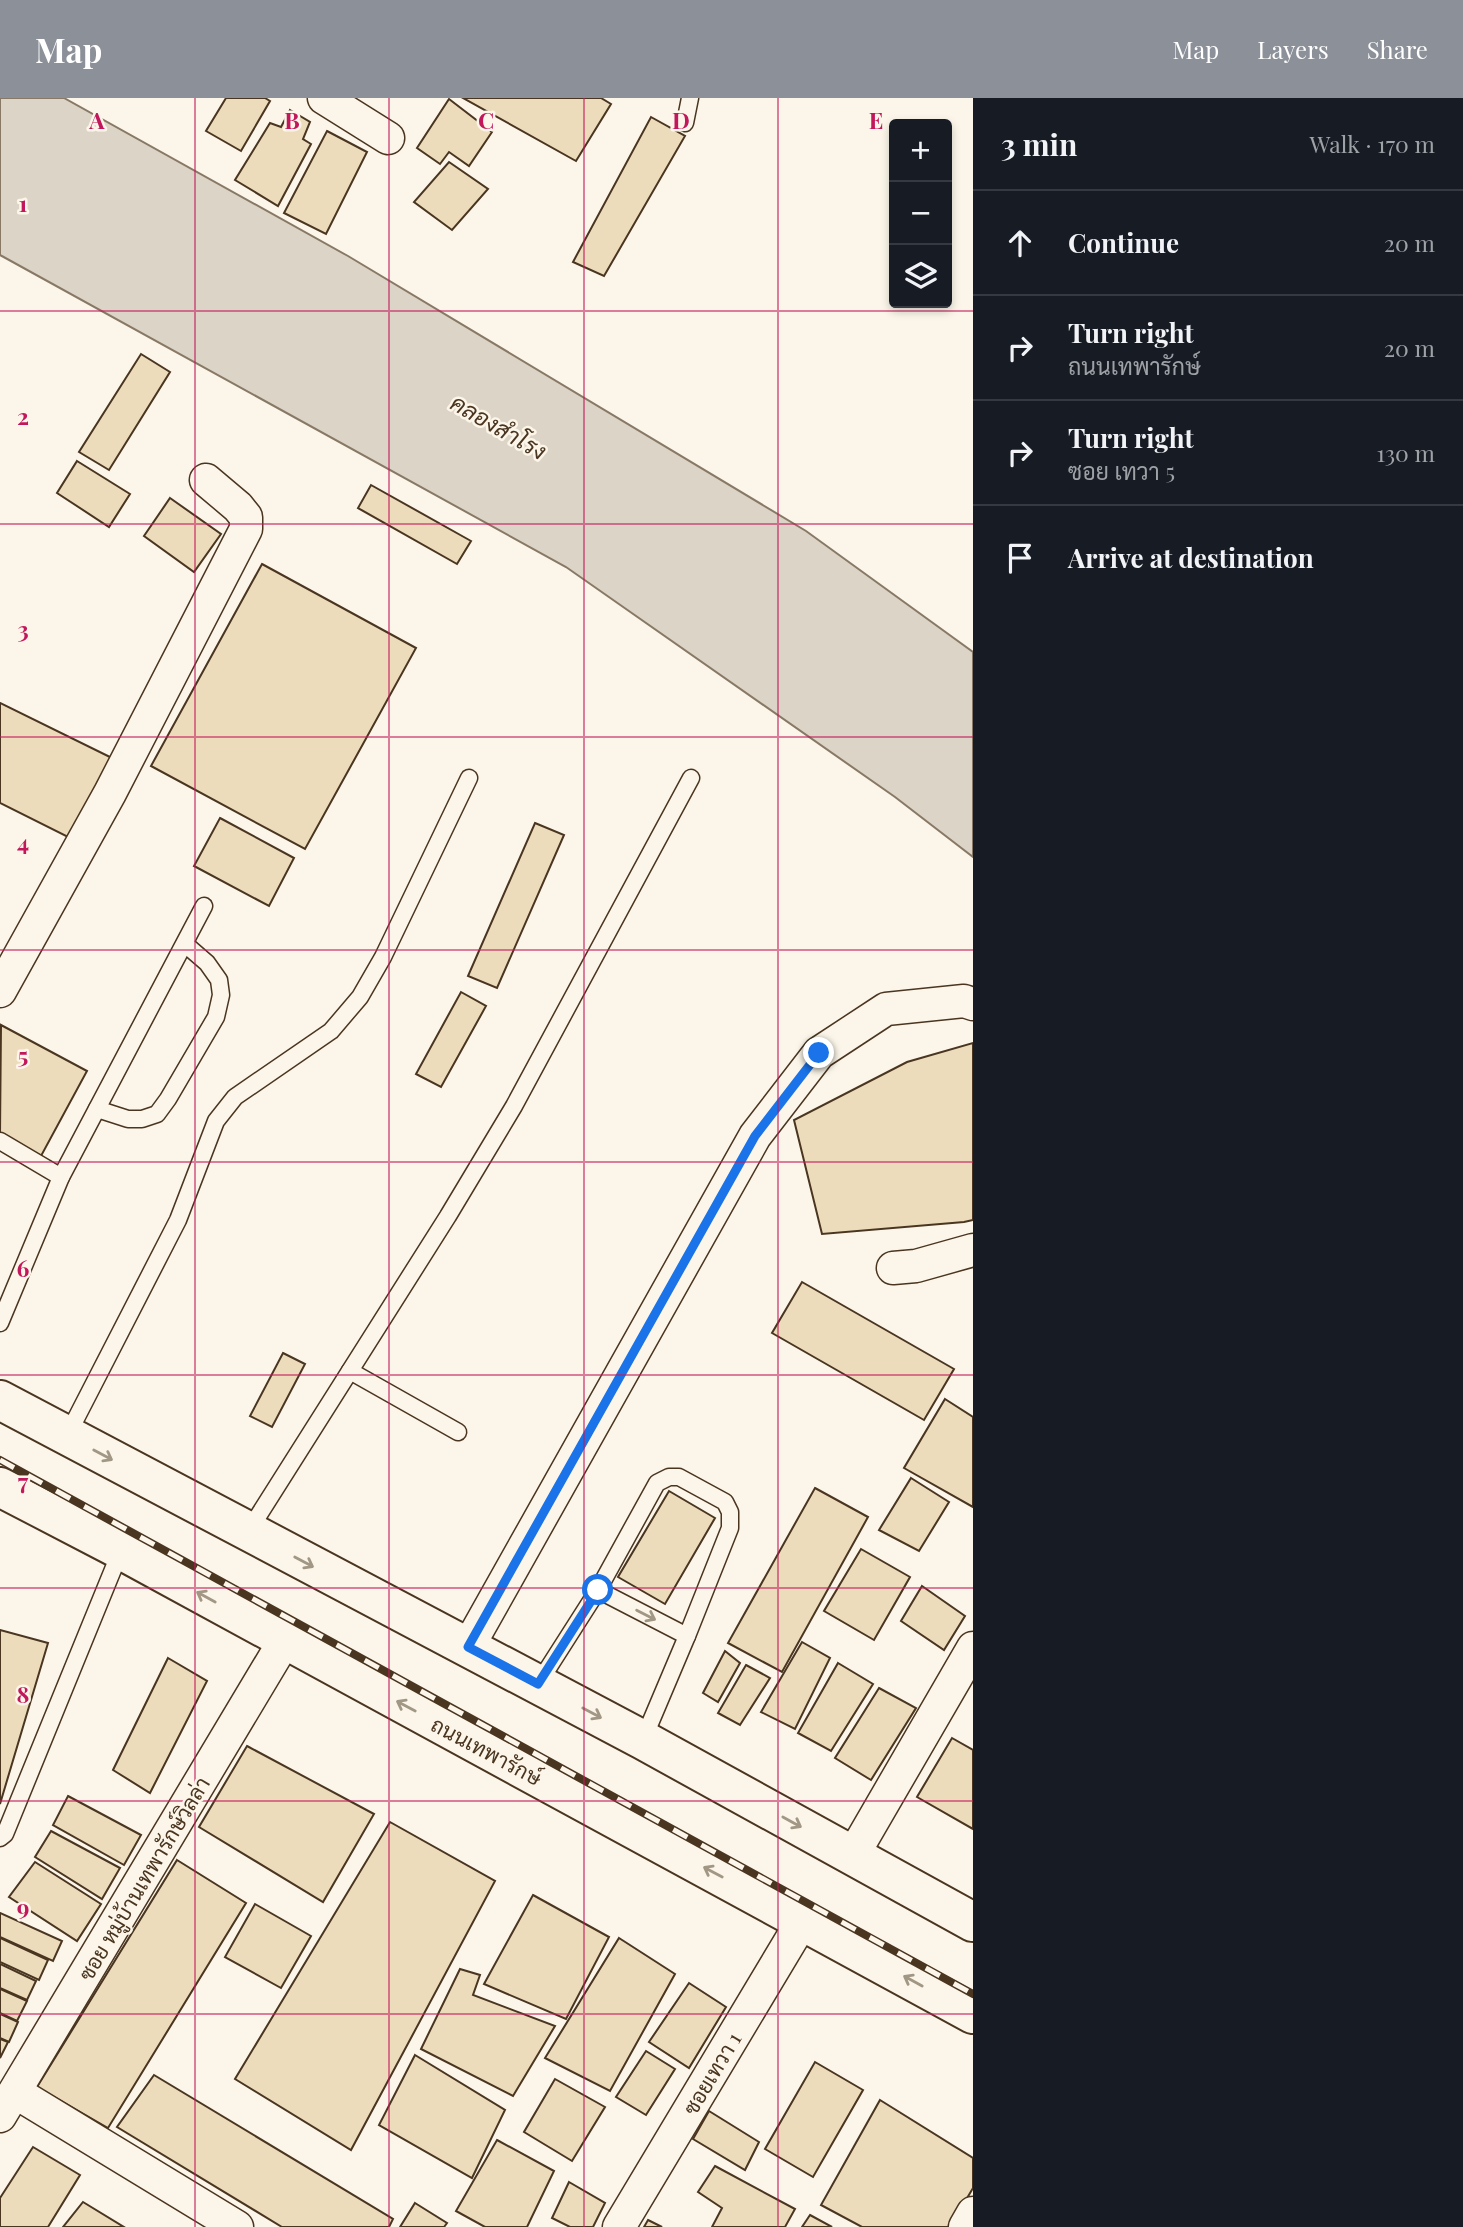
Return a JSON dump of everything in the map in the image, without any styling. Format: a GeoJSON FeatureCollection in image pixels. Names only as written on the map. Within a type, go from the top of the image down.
{"type":"FeatureCollection","features":[{"type":"Feature","properties":{"kind":"main road"},"geometry":{"type":"LineString","coordinates":[[0,1400],[643,1740],[973,1922]]}},
{"type":"Feature","properties":{"kind":"main road","name":"ถนนเทพารักษ์"},"geometry":{"type":"LineString","coordinates":[[0,1487],[121,1550],[973,2014]]}},
{"type":"Feature","properties":{"kind":"street"},"geometry":{"type":"LineString","coordinates":[[324,98],[388,138]]}},
{"type":"Feature","properties":{"kind":"street"},"geometry":{"type":"LineString","coordinates":[[0,991],[110,793],[246,529],[246,517],[238,507],[206,480]]}},
{"type":"Feature","properties":{"kind":"street"},"geometry":{"type":"LineString","coordinates":[[468,1647],[755,1136],[819,1053],[886,1009],[964,1002],[973,1004]]}},
{"type":"Feature","properties":{"kind":"street"},"geometry":{"type":"LineString","coordinates":[[893,1268],[916,1266],[973,1250]]}},
{"type":"Feature","properties":{"kind":"street","name":"ซอย หมู่บ้านเทพารักษ์วิลล่า"},"geometry":{"type":"LineString","coordinates":[[7,2104],[285,1640]]}},
{"type":"Feature","properties":{"kind":"street"},"geometry":{"type":"LineString","coordinates":[[853,1855],[973,1648]]}},
{"type":"Feature","properties":{"kind":"street","name":"ซอยเทวา 1"},"geometry":{"type":"LineString","coordinates":[[619,2227],[803,1920]]}},
{"type":"Feature","properties":{"kind":"street"},"geometry":{"type":"LineString","coordinates":[[7,2104],[237,2227]]}},
{"type":"Feature","properties":{"kind":"street"},"geometry":{"type":"LineString","coordinates":[[965,2227],[973,2213]]}},
{"type":"Feature","properties":{"kind":"lane"},"geometry":{"type":"LineString","coordinates":[[685,123],[690,98]]}},
{"type":"Feature","properties":{"kind":"lane"},"geometry":{"type":"LineString","coordinates":[[66,1436],[178,1220],[216,1121],[235,1097],[331,1031],[360,997],[383,957],[469,778]]}},
{"type":"Feature","properties":{"kind":"lane"},"geometry":{"type":"LineString","coordinates":[[248,1532],[448,1216],[514,1106],[691,778]]}},
{"type":"Feature","properties":{"kind":"lane"},"geometry":{"type":"LineString","coordinates":[[0,1323],[61,1177],[204,906]]}},
{"type":"Feature","properties":{"kind":"lane"},"geometry":{"type":"LineString","coordinates":[[97,1109],[128,1119],[142,1119],[157,1114],[168,1100],[216,1017],[221,995],[219,980],[208,963],[185,944]]}},
{"type":"Feature","properties":{"kind":"lane"},"geometry":{"type":"LineString","coordinates":[[0,1141],[61,1177]]}},
{"type":"Feature","properties":{"kind":"lane"},"geometry":{"type":"LineString","coordinates":[[350,1371],[458,1432]]}},
{"type":"Feature","properties":{"kind":"lane"},"geometry":{"type":"LineString","coordinates":[[538,1684],[598,1590],[657,1483],[668,1477],[679,1477],[724,1502],[730,1512],[730,1528],[643,1740]]}},
{"type":"Feature","properties":{"kind":"lane"},"geometry":{"type":"LineString","coordinates":[[0,1838],[5,1834],[121,1550]]}},
{"type":"Feature","properties":{"kind":"lane"},"geometry":{"type":"LineString","coordinates":[[598,1590],[687,1636]]}},
{"type":"Feature","properties":{"kind":"water","name":"คลองสำโรง"},"geometry":{"type":"Polygon","coordinates":[[[0,98],[64,98],[348,256],[806,531],[973,652],[973,857],[895,797],[566,567],[0,255],[0,98]]]}},
{"type":"Feature","properties":{"kind":"building"},"geometry":{"type":"Polygon","coordinates":[[[226,98],[265,98],[270,101],[241,151],[206,131],[226,98]]]}},
{"type":"Feature","properties":{"kind":"building"},"geometry":{"type":"Polygon","coordinates":[[[463,98],[601,98],[611,104],[576,161],[463,98]]]}},
{"type":"Feature","properties":{"kind":"building"},"geometry":{"type":"Polygon","coordinates":[[[449,99],[492,132],[469,166],[449,152],[440,164],[417,148],[449,99]]]}},
{"type":"Feature","properties":{"kind":"building"},"geometry":{"type":"Polygon","coordinates":[[[290,110],[310,122],[303,139],[311,144],[278,206],[235,180],[270,123],[281,127],[290,110]]]}},
{"type":"Feature","properties":{"kind":"building"},"geometry":{"type":"Polygon","coordinates":[[[651,117],[685,136],[604,276],[573,262],[651,117]]]}},
{"type":"Feature","properties":{"kind":"building"},"geometry":{"type":"Polygon","coordinates":[[[327,131],[367,152],[326,234],[284,213],[327,131]]]}},
{"type":"Feature","properties":{"kind":"building"},"geometry":{"type":"Polygon","coordinates":[[[449,162],[488,189],[452,230],[414,202],[449,162]]]}},
{"type":"Feature","properties":{"kind":"building"},"geometry":{"type":"Polygon","coordinates":[[[141,354],[170,372],[109,470],[79,452],[141,354]]]}},
{"type":"Feature","properties":{"kind":"building"},"geometry":{"type":"Polygon","coordinates":[[[77,461],[130,494],[109,527],[57,493],[77,461]]]}},
{"type":"Feature","properties":{"kind":"building"},"geometry":{"type":"Polygon","coordinates":[[[371,485],[471,541],[457,564],[358,508],[371,485]]]}},
{"type":"Feature","properties":{"kind":"building"},"geometry":{"type":"Polygon","coordinates":[[[170,498],[221,534],[194,572],[144,536],[170,498]]]}},
{"type":"Feature","properties":{"kind":"building"},"geometry":{"type":"Polygon","coordinates":[[[262,564],[416,648],[305,849],[151,766],[262,564]]]}},
{"type":"Feature","properties":{"kind":"building"},"geometry":{"type":"Polygon","coordinates":[[[0,703],[112,758],[68,837],[0,803],[0,703]]]}},
{"type":"Feature","properties":{"kind":"building"},"geometry":{"type":"Polygon","coordinates":[[[220,818],[294,858],[269,906],[194,866],[220,818]]]}},
{"type":"Feature","properties":{"kind":"building"},"geometry":{"type":"Polygon","coordinates":[[[535,823],[564,835],[497,988],[468,976],[535,823]]]}},
{"type":"Feature","properties":{"kind":"building"},"geometry":{"type":"Polygon","coordinates":[[[461,992],[486,1006],[441,1087],[416,1074],[461,992]]]}},
{"type":"Feature","properties":{"kind":"building"},"geometry":{"type":"Polygon","coordinates":[[[1,1025],[87,1071],[41,1156],[0,1134],[1,1025]]]}},
{"type":"Feature","properties":{"kind":"building"},"geometry":{"type":"Polygon","coordinates":[[[973,1043],[973,1220],[822,1234],[794,1120],[907,1062],[973,1043]]]}},
{"type":"Feature","properties":{"kind":"building"},"geometry":{"type":"Polygon","coordinates":[[[802,1282],[954,1369],[924,1420],[772,1333],[802,1282]]]}},
{"type":"Feature","properties":{"kind":"building"},"geometry":{"type":"Polygon","coordinates":[[[283,1353],[305,1364],[272,1427],[250,1416],[283,1353]]]}},
{"type":"Feature","properties":{"kind":"building"},"geometry":{"type":"Polygon","coordinates":[[[945,1399],[973,1417],[973,1507],[904,1468],[945,1399]]]}},
{"type":"Feature","properties":{"kind":"building"},"geometry":{"type":"Polygon","coordinates":[[[911,1478],[949,1502],[919,1551],[879,1530],[911,1478]]]}},
{"type":"Feature","properties":{"kind":"building"},"geometry":{"type":"Polygon","coordinates":[[[815,1488],[868,1517],[782,1672],[728,1643],[815,1488]]]}},
{"type":"Feature","properties":{"kind":"building"},"geometry":{"type":"Polygon","coordinates":[[[669,1491],[715,1518],[665,1604],[618,1577],[669,1491]]]}},
{"type":"Feature","properties":{"kind":"building"},"geometry":{"type":"Polygon","coordinates":[[[861,1549],[910,1577],[874,1640],[824,1611],[861,1549]]]}},
{"type":"Feature","properties":{"kind":"building"},"geometry":{"type":"Polygon","coordinates":[[[922,1586],[965,1616],[944,1650],[901,1621],[922,1586]]]}},
{"type":"Feature","properties":{"kind":"building"},"geometry":{"type":"Polygon","coordinates":[[[0,1630],[48,1643],[0,1804],[0,1630]]]}},
{"type":"Feature","properties":{"kind":"building"},"geometry":{"type":"Polygon","coordinates":[[[802,1642],[830,1658],[795,1729],[761,1712],[802,1642]]]}},
{"type":"Feature","properties":{"kind":"building"},"geometry":{"type":"Polygon","coordinates":[[[725,1651],[740,1663],[718,1702],[703,1693],[725,1651]]]}},
{"type":"Feature","properties":{"kind":"building"},"geometry":{"type":"Polygon","coordinates":[[[168,1658],[207,1681],[150,1793],[113,1770],[168,1658]]]}},
{"type":"Feature","properties":{"kind":"building"},"geometry":{"type":"Polygon","coordinates":[[[838,1663],[873,1684],[831,1751],[798,1733],[838,1663]]]}},
{"type":"Feature","properties":{"kind":"building"},"geometry":{"type":"Polygon","coordinates":[[[746,1665],[770,1678],[740,1725],[718,1713],[746,1665]]]}},
{"type":"Feature","properties":{"kind":"building"},"geometry":{"type":"Polygon","coordinates":[[[879,1688],[916,1708],[871,1780],[835,1758],[879,1688]]]}},
{"type":"Feature","properties":{"kind":"building"},"geometry":{"type":"Polygon","coordinates":[[[952,1738],[973,1750],[973,1829],[917,1797],[952,1738]]]}},
{"type":"Feature","properties":{"kind":"building"},"geometry":{"type":"Polygon","coordinates":[[[247,1746],[374,1814],[323,1902],[199,1827],[247,1746]]]}},
{"type":"Feature","properties":{"kind":"building"},"geometry":{"type":"Polygon","coordinates":[[[68,1796],[141,1835],[124,1865],[53,1825],[68,1796]]]}},
{"type":"Feature","properties":{"kind":"building"},"geometry":{"type":"Polygon","coordinates":[[[390,1822],[495,1881],[351,2150],[235,2079],[390,1822]]]}},
{"type":"Feature","properties":{"kind":"building"},"geometry":{"type":"Polygon","coordinates":[[[51,1831],[120,1868],[102,1899],[35,1857],[51,1831]]]}},
{"type":"Feature","properties":{"kind":"building"},"geometry":{"type":"Polygon","coordinates":[[[177,1860],[246,1903],[108,2128],[37,2087],[177,1860]]]}},
{"type":"Feature","properties":{"kind":"building"},"geometry":{"type":"Polygon","coordinates":[[[35,1862],[101,1904],[77,1941],[9,1897],[35,1862]]]}},
{"type":"Feature","properties":{"kind":"building"},"geometry":{"type":"Polygon","coordinates":[[[533,1895],[609,1937],[566,2019],[484,1984],[533,1895]]]}},
{"type":"Feature","properties":{"kind":"building"},"geometry":{"type":"Polygon","coordinates":[[[255,1904],[311,1936],[281,1988],[225,1957],[255,1904]]]}},
{"type":"Feature","properties":{"kind":"building"},"geometry":{"type":"Polygon","coordinates":[[[0,1913],[62,1941],[53,1961],[0,1937],[0,1913]]]}},
{"type":"Feature","properties":{"kind":"building"},"geometry":{"type":"Polygon","coordinates":[[[0,1938],[48,1960],[39,1980],[0,1962],[0,1938]]]}},
{"type":"Feature","properties":{"kind":"building"},"geometry":{"type":"Polygon","coordinates":[[[619,1938],[675,1974],[610,2091],[545,2058],[619,1938]]]}},
{"type":"Feature","properties":{"kind":"building"},"geometry":{"type":"Polygon","coordinates":[[[0,1964],[36,1981],[27,2000],[0,1988],[0,1964]]]}},
{"type":"Feature","properties":{"kind":"building"},"geometry":{"type":"Polygon","coordinates":[[[460,1969],[480,1975],[473,1995],[555,2026],[513,2096],[421,2049],[460,1969]]]}},
{"type":"Feature","properties":{"kind":"building"},"geometry":{"type":"Polygon","coordinates":[[[689,1983],[726,2007],[689,2068],[649,2042],[689,1983]]]}},
{"type":"Feature","properties":{"kind":"building"},"geometry":{"type":"Polygon","coordinates":[[[0,1989],[27,2001],[17,2021],[0,2013],[0,1989]]]}},
{"type":"Feature","properties":{"kind":"building"},"geometry":{"type":"Polygon","coordinates":[[[0,2014],[18,2022],[9,2042],[0,2038],[0,2014]]]}},
{"type":"Feature","properties":{"kind":"building"},"geometry":{"type":"Polygon","coordinates":[[[0,2039],[8,2042],[0,2058],[0,2039]]]}},
{"type":"Feature","properties":{"kind":"building"},"geometry":{"type":"Polygon","coordinates":[[[646,2051],[675,2069],[646,2115],[616,2097],[646,2051]]]}},
{"type":"Feature","properties":{"kind":"building"},"geometry":{"type":"Polygon","coordinates":[[[415,2055],[505,2110],[472,2178],[379,2125],[415,2055]]]}},
{"type":"Feature","properties":{"kind":"building"},"geometry":{"type":"Polygon","coordinates":[[[815,2062],[863,2090],[813,2177],[765,2149],[815,2062]]]}},
{"type":"Feature","properties":{"kind":"building"},"geometry":{"type":"Polygon","coordinates":[[[154,2075],[393,2219],[389,2227],[282,2227],[117,2127],[154,2075]]]}},
{"type":"Feature","properties":{"kind":"building"},"geometry":{"type":"Polygon","coordinates":[[[555,2079],[605,2107],[572,2161],[524,2132],[555,2079]]]}},
{"type":"Feature","properties":{"kind":"building"},"geometry":{"type":"Polygon","coordinates":[[[880,2100],[973,2158],[973,2188],[950,2227],[862,2227],[821,2205],[880,2100]]]}},
{"type":"Feature","properties":{"kind":"building"},"geometry":{"type":"Polygon","coordinates":[[[709,2111],[759,2142],[745,2170],[693,2139],[709,2111]]]}},
{"type":"Feature","properties":{"kind":"building"},"geometry":{"type":"Polygon","coordinates":[[[497,2140],[554,2171],[527,2227],[485,2227],[456,2211],[497,2140]]]}},
{"type":"Feature","properties":{"kind":"building"},"geometry":{"type":"Polygon","coordinates":[[[33,2147],[80,2175],[48,2227],[0,2227],[0,2198],[33,2147]]]}},
{"type":"Feature","properties":{"kind":"building"},"geometry":{"type":"Polygon","coordinates":[[[715,2166],[795,2209],[785,2227],[712,2227],[722,2208],[698,2192],[715,2166]]]}},
{"type":"Feature","properties":{"kind":"building"},"geometry":{"type":"Polygon","coordinates":[[[569,2182],[605,2203],[593,2227],[570,2227],[552,2218],[569,2182]]]}},
{"type":"Feature","properties":{"kind":"building"},"geometry":{"type":"Polygon","coordinates":[[[83,2202],[124,2227],[63,2227],[83,2202]]]}},
{"type":"Feature","properties":{"kind":"building"},"geometry":{"type":"Polygon","coordinates":[[[415,2203],[447,2223],[444,2227],[400,2227],[415,2203]]]}},
{"type":"Feature","properties":{"kind":"building"},"geometry":{"type":"Polygon","coordinates":[[[810,2215],[832,2227],[802,2227],[810,2215]]]}},
{"type":"Feature","properties":{"kind":"building"},"geometry":{"type":"Polygon","coordinates":[[[648,2220],[662,2227],[644,2227],[648,2220]]]}},
{"type":"Feature","properties":{"kind":"railway"},"geometry":{"type":"LineString","coordinates":[[0,1460],[973,1994]]}},
{"type":"Feature","properties":{"kind":"route"},"geometry":{"type":"LineString","coordinates":[[598,1590],[538,1684],[468,1647],[755,1136],[819,1053]]}}]}
